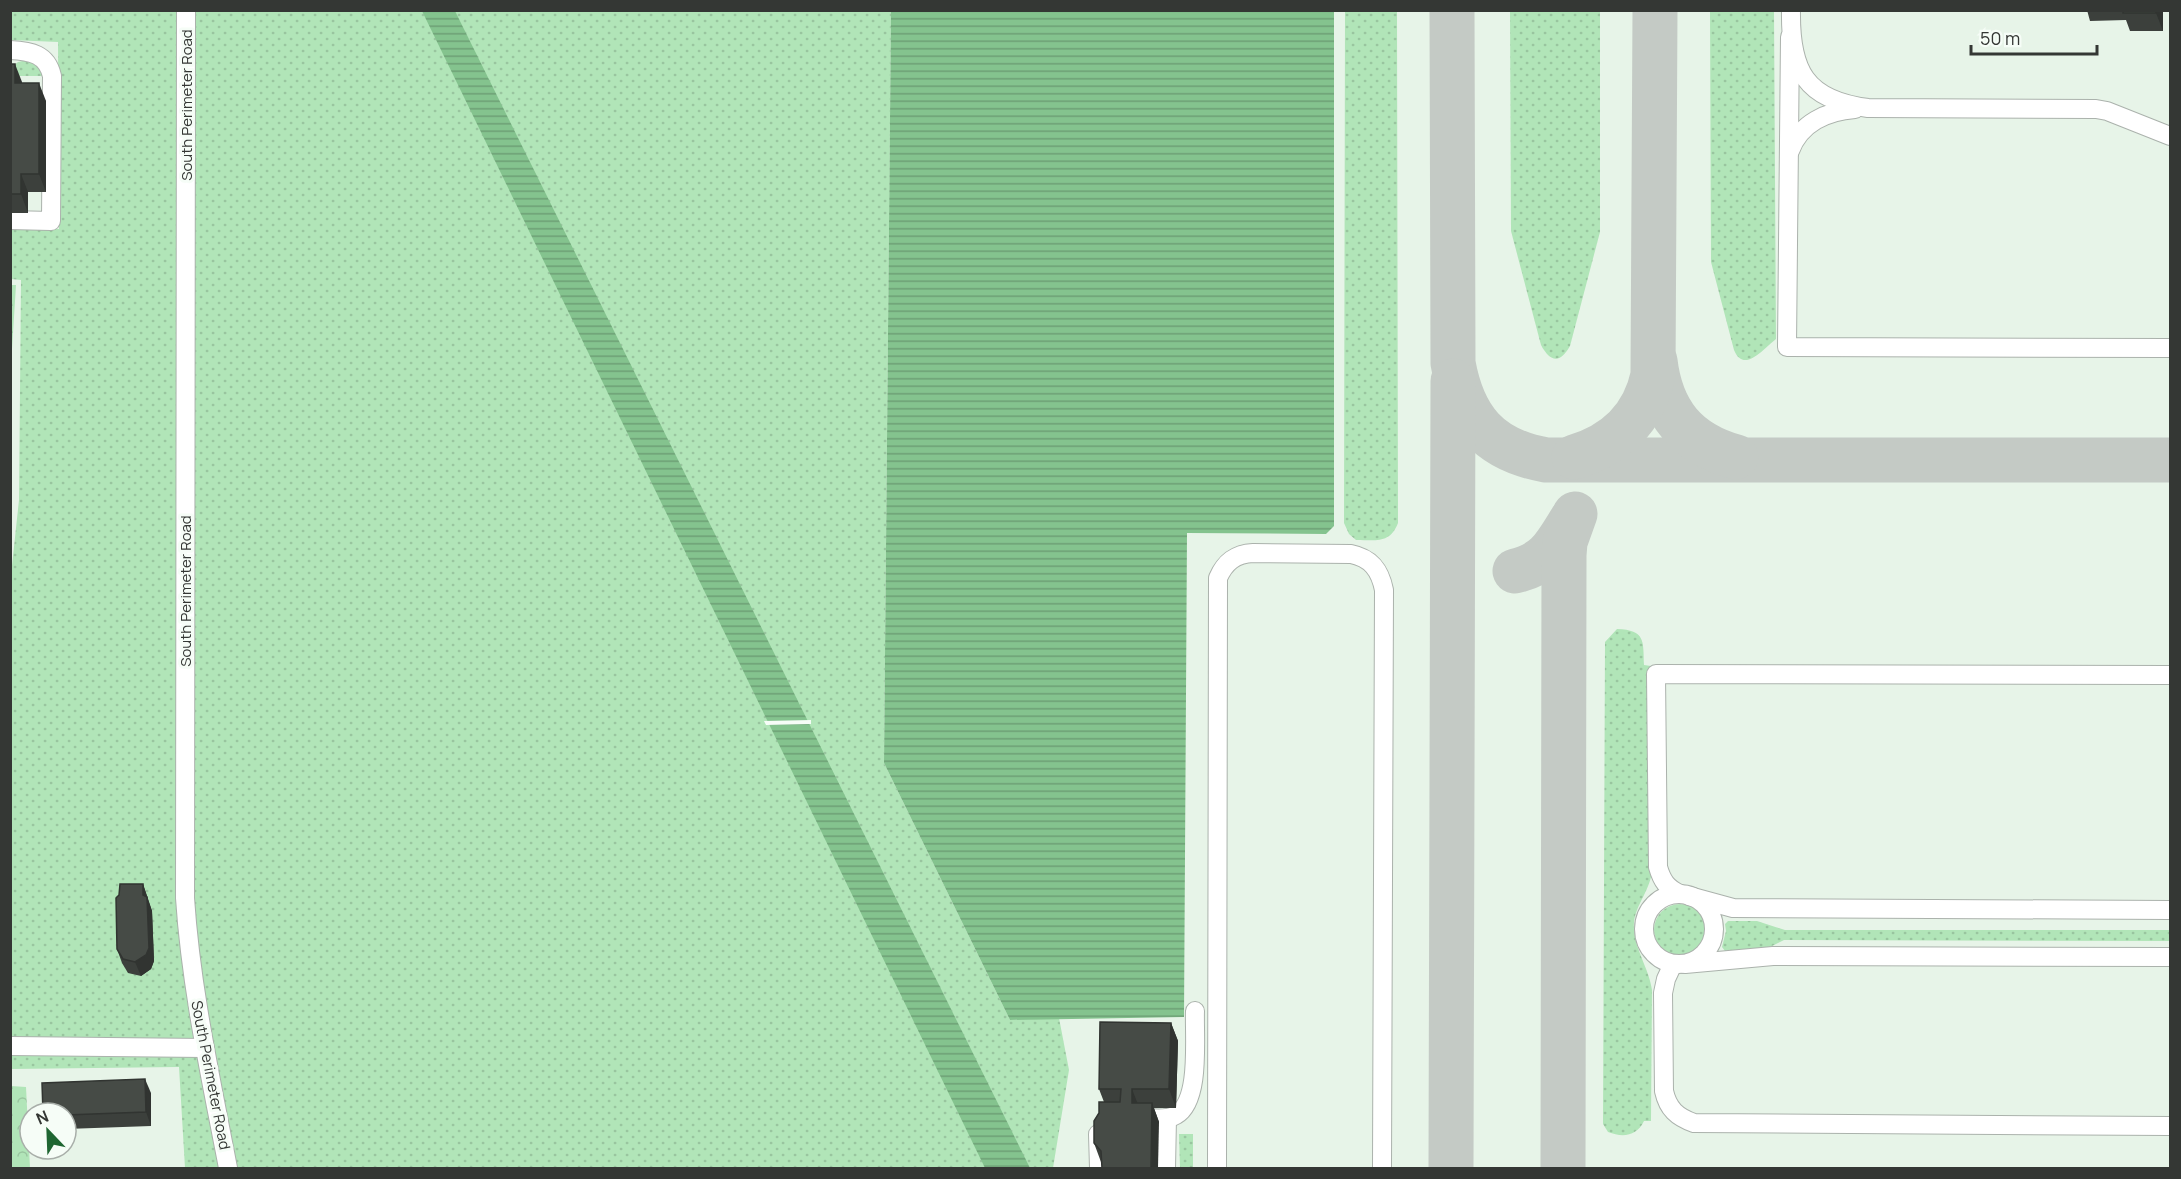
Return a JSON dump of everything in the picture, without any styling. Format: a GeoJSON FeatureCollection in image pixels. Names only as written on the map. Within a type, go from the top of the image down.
{"type":"FeatureCollection","features":[{"type":"Feature","properties":{"kind":"lane","name":"South Perimeter Road"},"geometry":{"type":"LineString","coordinates":[[186,10],[184,860],[188,942],[228,1168]]}},
{"type":"Feature","properties":{"kind":"lane"},"geometry":{"type":"LineString","coordinates":[[1791,10],[1787,347],[2170,348]]}},
{"type":"Feature","properties":{"kind":"lane"},"geometry":{"type":"LineString","coordinates":[[1790,38],[1799,69],[1810,84],[1832,101],[1868,108]]}},
{"type":"Feature","properties":{"kind":"lane"},"geometry":{"type":"LineString","coordinates":[[10,51],[36,53],[50,68],[52,76],[51,221],[10,220]]}},
{"type":"Feature","properties":{"kind":"lane"},"geometry":{"type":"LineString","coordinates":[[1788,156],[1797,135],[1810,123],[1841,110],[1868,108],[2096,109],[2170,136]]}},
{"type":"Feature","properties":{"kind":"lane"},"geometry":{"type":"LineString","coordinates":[[1217,1168],[1218,578],[1229,561],[1244,554],[1253,553],[1360,556],[1369,560],[1375,567],[1384,590],[1382,1168]]}},
{"type":"Feature","properties":{"kind":"lane"},"geometry":{"type":"LineString","coordinates":[[2170,675],[1656,674],[1658,867],[1664,884],[1671,890],[1701,901],[1713,919],[1715,930],[1713,942],[1707,952],[1697,960],[1679,964],[1666,979],[1664,1091],[1666,1102],[1674,1113],[1694,1123],[2170,1126]]}},
{"type":"Feature","properties":{"kind":"lane"},"geometry":{"type":"LineString","coordinates":[[2170,910],[1733,908],[1684,895],[1669,896],[1659,901],[1651,909],[1644,929],[1646,942],[1652,952],[1662,960],[1679,964],[1773,956],[2170,957]]}},
{"type":"Feature","properties":{"kind":"lane"},"geometry":{"type":"LineString","coordinates":[[1099,1168],[1098,1129],[1100,1122],[1123,1117],[1167,1118],[1176,1116],[1182,1110],[1191,1094],[1195,1011]]}},
{"type":"Feature","properties":{"kind":"lane"},"geometry":{"type":"LineString","coordinates":[[10,1046],[205,1048]]}},
{"type":"Feature","properties":{"kind":"lane"},"geometry":{"type":"LineString","coordinates":[[1166,1168],[1167,1118]]}},
{"type":"Feature","properties":{"kind":"shaded area"},"geometry":{"type":"Polygon","coordinates":[[[10,11],[2170,11],[2170,1168],[11,1168],[10,11]]]}},
{"type":"Feature","properties":{"kind":"shaded area"},"geometry":{"type":"Polygon","coordinates":[[[422,11],[455,11],[1030,1168],[985,1168],[422,11]]]}},
{"type":"Feature","properties":{"kind":"shaded area"},"geometry":{"type":"Polygon","coordinates":[[[891,11],[1334,11],[1334,526],[1326,534],[1187,533],[1184,1017],[1010,1020],[884,763],[891,11]]]}},
{"type":"Feature","properties":{"kind":"green space"},"geometry":{"type":"Polygon","coordinates":[[[11,11],[891,11],[884,763],[1010,1020],[1059,1018],[1069,1070],[1053,1168],[185,1168],[179,1067],[11,1069],[10,584],[19,500],[21,280],[11,279],[11,229],[59,229],[58,42],[11,40],[11,11]]]}},
{"type":"Feature","properties":{"kind":"green space"},"geometry":{"type":"Polygon","coordinates":[[[1345,11],[1397,11],[1398,523],[1391,535],[1376,540],[1356,540],[1349,534],[1344,523],[1345,11]]]}},
{"type":"Feature","properties":{"kind":"green space"},"geometry":{"type":"Polygon","coordinates":[[[1510,11],[1600,11],[1600,232],[1570,346],[1563,356],[1555,359],[1544,351],[1541,345],[1511,231],[1510,11]]]}},
{"type":"Feature","properties":{"kind":"green space"},"geometry":{"type":"Polygon","coordinates":[[[1710,11],[1774,11],[1776,339],[1748,360],[1738,357],[1734,350],[1711,262],[1710,11]]]}},
{"type":"Feature","properties":{"kind":"green space"},"geometry":{"type":"Polygon","coordinates":[[[27,60],[38,67],[44,76],[11,76],[12,67],[18,62],[27,60]]]}},
{"type":"Feature","properties":{"kind":"green space"},"geometry":{"type":"Polygon","coordinates":[[[10,285],[16,285],[11,365],[10,285]]]}},
{"type":"Feature","properties":{"kind":"green space"},"geometry":{"type":"Polygon","coordinates":[[[1617,629],[1633,632],[1641,638],[1644,665],[1651,666],[1652,870],[1649,884],[1635,915],[1634,931],[1652,990],[1651,1121],[1644,1121],[1638,1130],[1624,1135],[1608,1132],[1603,1124],[1605,642],[1617,629]]]}},
{"type":"Feature","properties":{"kind":"green space"},"geometry":{"type":"Polygon","coordinates":[[[1675,904],[1685,904],[1694,908],[1702,916],[1706,930],[1702,944],[1694,952],[1685,956],[1675,956],[1666,952],[1658,944],[1654,935],[1654,925],[1658,916],[1666,908],[1675,904]]]}},
{"type":"Feature","properties":{"kind":"green space"},"geometry":{"type":"Polygon","coordinates":[[[1728,921],[1757,921],[1785,930],[2170,930],[2170,941],[1784,940],[1768,948],[1725,951],[1722,947],[1726,931],[1725,924],[1728,921]]]}},
{"type":"Feature","properties":{"kind":"green space"},"geometry":{"type":"Polygon","coordinates":[[[11,1086],[26,1087],[27,1101],[18,1101],[18,1161],[30,1161],[30,1168],[11,1168],[11,1086]]]}},
{"type":"Feature","properties":{"kind":"green space"},"geometry":{"type":"Polygon","coordinates":[[[1179,1134],[1193,1134],[1193,1168],[1180,1168],[1179,1134]]]}},
{"type":"Feature","properties":{"kind":"pier"},"geometry":{"type":"Polygon","coordinates":[[[811,720],[811,724],[766,725],[764,721],[811,720]]]}},
{"type":"Feature","properties":{"kind":"building"},"geometry":{"type":"Polygon","coordinates":[[[2123,10],[2156,10],[2156,13],[2123,13],[2123,10]]]}},
{"type":"Feature","properties":{"kind":"building"},"geometry":{"type":"Polygon","coordinates":[[[10,64],[15,64],[15,83],[39,83],[39,174],[21,174],[21,194],[10,194],[10,64]]]}},
{"type":"Feature","properties":{"kind":"building"},"geometry":{"type":"Polygon","coordinates":[[[120,884],[143,884],[143,895],[147,897],[149,948],[146,955],[135,962],[123,959],[117,949],[116,898],[119,895],[120,884]]]}},
{"type":"Feature","properties":{"kind":"building"},"geometry":{"type":"Polygon","coordinates":[[[1100,1022],[1171,1023],[1169,1089],[1132,1089],[1132,1103],[1152,1103],[1151,1168],[1102,1168],[1101,1151],[1094,1143],[1094,1121],[1099,1113],[1099,1102],[1120,1102],[1121,1089],[1099,1089],[1100,1022]]]}},
{"type":"Feature","properties":{"kind":"building"},"geometry":{"type":"Polygon","coordinates":[[[145,1079],[146,1112],[78,1115],[78,1101],[43,1101],[42,1083],[145,1079]]]}},
{"type":"Feature","properties":{"kind":"taxiway"},"geometry":{"type":"LineString","coordinates":[[1452,10],[1453,363],[1464,400],[1472,416],[1494,440],[1526,455],[1546,460],[2170,460]]}},
{"type":"Feature","properties":{"kind":"taxiway"},"geometry":{"type":"LineString","coordinates":[[1574,457],[1602,445],[1625,428],[1643,404],[1653,375],[1655,10]]}},
{"type":"Feature","properties":{"kind":"taxiway"},"geometry":{"type":"LineString","coordinates":[[1655,361],[1663,396],[1679,423],[1703,443],[1736,457]]}},
{"type":"Feature","properties":{"kind":"taxiway"},"geometry":{"type":"LineString","coordinates":[[1451,1168],[1453,381]]}},
{"type":"Feature","properties":{"kind":"taxiway"},"geometry":{"type":"LineString","coordinates":[[1563,1168],[1564,555],[1565,542],[1575,514]]}},
{"type":"Feature","properties":{"kind":"taxiway"},"geometry":{"type":"LineString","coordinates":[[1515,571],[1526,568],[1550,552],[1572,519]]}}]}
